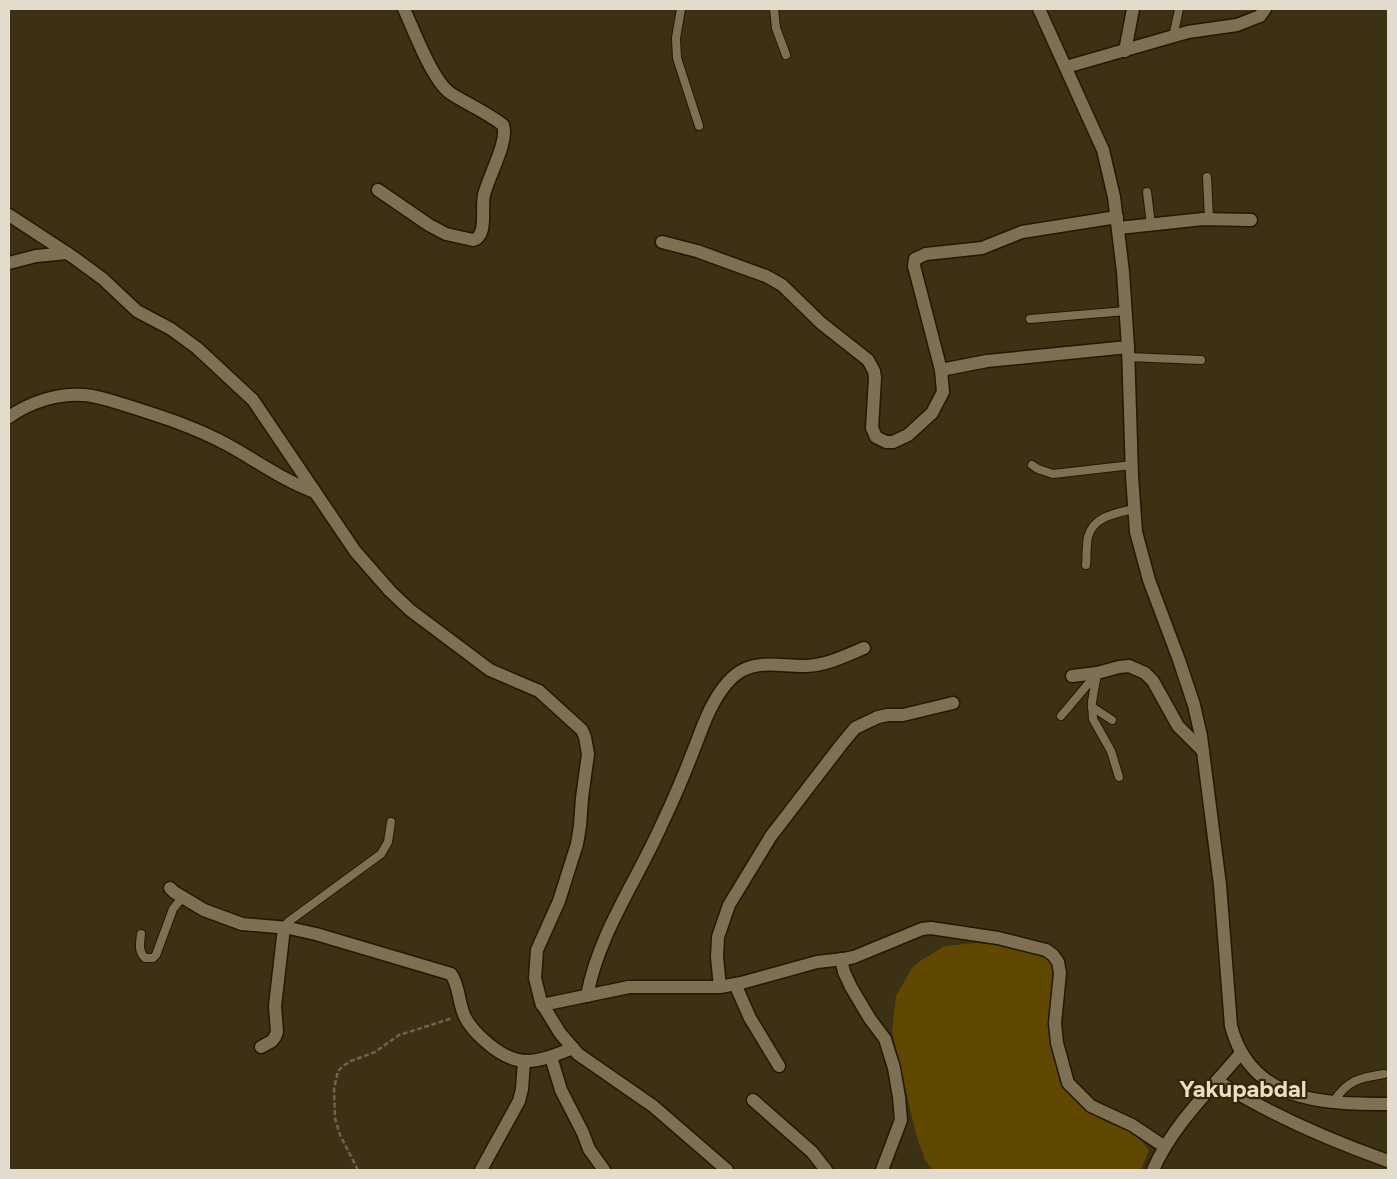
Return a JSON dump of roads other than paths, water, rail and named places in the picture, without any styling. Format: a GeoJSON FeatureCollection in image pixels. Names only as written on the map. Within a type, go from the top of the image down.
{"type":"FeatureCollection","features":[{"type":"Feature","properties":{"kind":"street"},"geometry":{"type":"LineString","coordinates":[[378,190],[429,225],[446,234],[477,240],[481,231],[485,188],[504,136],[502,125],[449,92],[440,83],[432,70],[404,9]]}},
{"type":"Feature","properties":{"kind":"street"},"geometry":{"type":"LineString","coordinates":[[1039,9],[1103,150],[1111,180],[1118,223],[1126,312],[1136,532],[1149,580],[1194,705],[1203,751],[1220,885],[1231,1026],[1235,1041],[1251,1068],[1266,1081],[1284,1091],[1307,1098],[1334,1102],[1388,1104]]}},
{"type":"Feature","properties":{"kind":"street"},"geometry":{"type":"LineString","coordinates":[[1125,50],[1133,9]]}},
{"type":"Feature","properties":{"kind":"street"},"geometry":{"type":"LineString","coordinates":[[1066,67],[1200,30],[1237,25],[1260,16],[1265,9]]}},
{"type":"Feature","properties":{"kind":"street"},"geometry":{"type":"LineString","coordinates":[[9,215],[67,252],[103,279],[137,312],[171,329],[186,339],[242,389],[263,414],[355,551],[410,610],[490,670],[539,692],[582,730],[588,754],[576,844],[559,902],[537,950],[535,978],[542,1005],[560,1033],[573,1048],[596,1067],[634,1091],[653,1106],[727,1170]]}},
{"type":"Feature","properties":{"kind":"street"},"geometry":{"type":"LineString","coordinates":[[662,242],[704,254],[776,281],[821,323],[868,360],[876,378],[872,428],[876,437],[886,442],[900,440],[914,430],[932,413],[943,392],[941,370],[914,266],[915,259],[926,254],[982,248],[1022,232],[1118,223],[1151,225],[1209,219],[1251,220]]}},
{"type":"Feature","properties":{"kind":"street"},"geometry":{"type":"LineString","coordinates":[[9,263],[36,256],[67,252]]}},
{"type":"Feature","properties":{"kind":"street"},"geometry":{"type":"LineString","coordinates":[[941,370],[986,361],[1128,352]]}},
{"type":"Feature","properties":{"kind":"street"},"geometry":{"type":"LineString","coordinates":[[9,417],[32,404],[55,397],[85,395],[104,399],[146,411],[198,430],[297,486],[315,492]]}},
{"type":"Feature","properties":{"kind":"street"},"geometry":{"type":"LineString","coordinates":[[587,996],[601,948],[662,826],[706,716],[722,689],[731,679],[749,668],[770,665],[807,666],[841,658],[864,648]]}},
{"type":"Feature","properties":{"kind":"street"},"geometry":{"type":"LineString","coordinates":[[1072,676],[1097,676],[1119,667],[1129,666],[1145,673],[1153,681],[1178,726],[1203,751]]}},
{"type":"Feature","properties":{"kind":"street"},"geometry":{"type":"LineString","coordinates":[[720,987],[718,937],[724,915],[772,836],[850,734],[862,724],[878,717],[903,714],[953,703]]}},
{"type":"Feature","properties":{"kind":"street"},"geometry":{"type":"LineString","coordinates":[[170,888],[182,898],[204,910],[242,924],[284,928],[316,934],[450,974],[458,987],[464,1014],[470,1026],[492,1047],[514,1060],[524,1061],[550,1057],[573,1048]]}},
{"type":"Feature","properties":{"kind":"street"},"geometry":{"type":"LineString","coordinates":[[261,1048],[272,1041],[276,1032],[274,1006],[284,928]]}},
{"type":"Feature","properties":{"kind":"street"},"geometry":{"type":"LineString","coordinates":[[542,1005],[629,987],[720,987],[817,962],[854,957],[922,929],[930,928],[998,938],[1046,950],[1058,962],[1060,973],[1056,1016],[1057,1043],[1068,1082],[1091,1106],[1132,1125],[1165,1146]]}},
{"type":"Feature","properties":{"kind":"street"},"geometry":{"type":"LineString","coordinates":[[841,959],[844,972],[851,987],[870,1019],[885,1039],[894,1068],[901,1120],[882,1170]]}},
{"type":"Feature","properties":{"kind":"street"},"geometry":{"type":"LineString","coordinates":[[735,984],[750,1018],[779,1066]]}},
{"type":"Feature","properties":{"kind":"street"},"geometry":{"type":"LineString","coordinates":[[1153,1170],[1165,1146],[1206,1093],[1241,1053]]}},
{"type":"Feature","properties":{"kind":"street"},"geometry":{"type":"LineString","coordinates":[[550,1057],[561,1090],[589,1149],[604,1170]]}},
{"type":"Feature","properties":{"kind":"street"},"geometry":{"type":"LineString","coordinates":[[481,1170],[519,1101],[524,1061]]}},
{"type":"Feature","properties":{"kind":"street"},"geometry":{"type":"LineString","coordinates":[[1217,1082],[1250,1102],[1307,1129],[1338,1143],[1388,1161]]}},
{"type":"Feature","properties":{"kind":"street"},"geometry":{"type":"LineString","coordinates":[[753,1100],[812,1152],[826,1170]]}},
{"type":"Feature","properties":{"kind":"lane"},"geometry":{"type":"LineString","coordinates":[[681,9],[676,38],[677,58],[699,126]]}},
{"type":"Feature","properties":{"kind":"lane"},"geometry":{"type":"LineString","coordinates":[[774,9],[776,28],[786,55]]}},
{"type":"Feature","properties":{"kind":"lane"},"geometry":{"type":"LineString","coordinates":[[1173,37],[1179,9]]}},
{"type":"Feature","properties":{"kind":"lane"},"geometry":{"type":"LineString","coordinates":[[1207,177],[1209,219]]}},
{"type":"Feature","properties":{"kind":"lane"},"geometry":{"type":"LineString","coordinates":[[1147,192],[1151,225]]}},
{"type":"Feature","properties":{"kind":"lane"},"geometry":{"type":"LineString","coordinates":[[1030,319],[1126,312]]}},
{"type":"Feature","properties":{"kind":"lane"},"geometry":{"type":"LineString","coordinates":[[1128,352],[1201,360]]}},
{"type":"Feature","properties":{"kind":"lane"},"geometry":{"type":"LineString","coordinates":[[1032,465],[1054,474],[1132,465]]}},
{"type":"Feature","properties":{"kind":"lane"},"geometry":{"type":"LineString","coordinates":[[1086,566],[1088,537],[1095,524],[1113,514],[1134,509]]}},
{"type":"Feature","properties":{"kind":"lane"},"geometry":{"type":"LineString","coordinates":[[1097,676],[1092,707],[1093,719],[1110,751],[1119,777]]}},
{"type":"Feature","properties":{"kind":"lane"},"geometry":{"type":"LineString","coordinates":[[1061,716],[1097,676]]}},
{"type":"Feature","properties":{"kind":"lane"},"geometry":{"type":"LineString","coordinates":[[1092,707],[1112,720]]}},
{"type":"Feature","properties":{"kind":"lane"},"geometry":{"type":"LineString","coordinates":[[284,928],[288,922],[381,854],[388,842],[391,822]]}},
{"type":"Feature","properties":{"kind":"lane"},"geometry":{"type":"LineString","coordinates":[[141,934],[139,950],[141,954],[145,958],[153,958],[156,955],[173,909],[182,898]]}},
{"type":"Feature","properties":{"kind":"lane"},"geometry":{"type":"LineString","coordinates":[[1334,1102],[1346,1085],[1360,1078],[1384,1074]]}},
{"type":"Feature","properties":{"kind":"district","name":"Yakupabdal"},"geometry":{"type":"Point","coordinates":[1243,1088]}}]}
